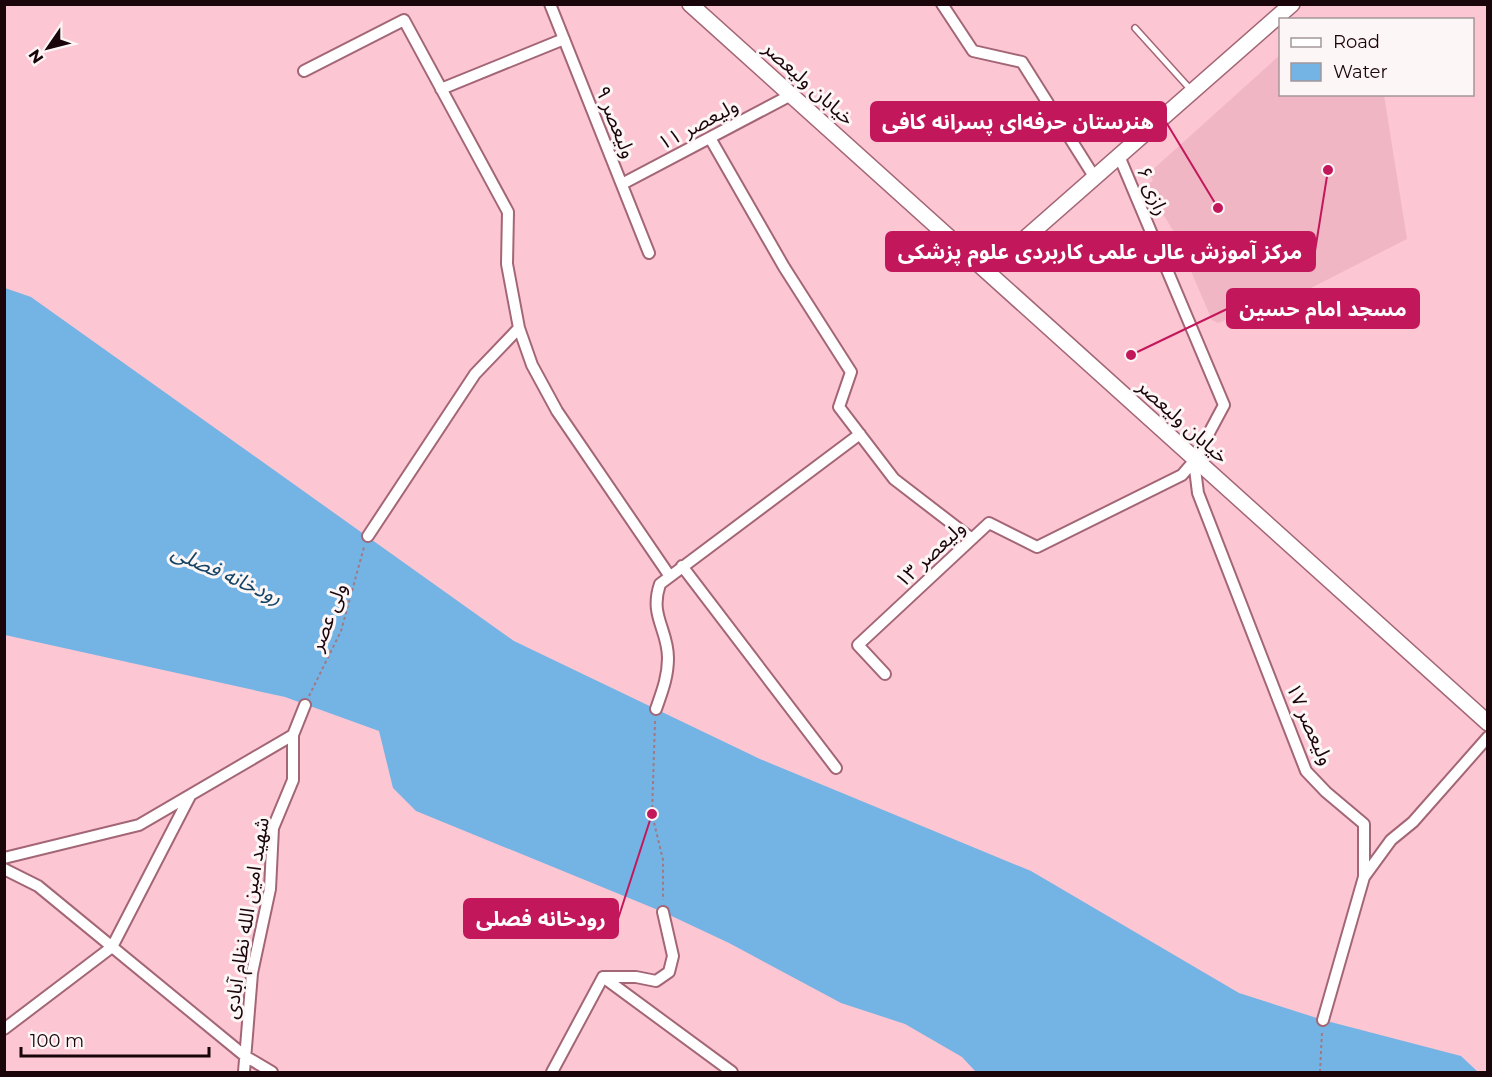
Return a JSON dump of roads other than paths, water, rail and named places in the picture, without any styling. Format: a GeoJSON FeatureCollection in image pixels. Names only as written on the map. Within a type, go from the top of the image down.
{"type":"FeatureCollection","features":[{"type":"Feature","properties":{"kind":"main road","name":"خیابان ولیعصر"},"geometry":{"type":"LineString","coordinates":[[690,4],[1488,723]]}},
{"type":"Feature","properties":{"kind":"main road"},"geometry":{"type":"LineString","coordinates":[[988,271],[1292,4]]}},
{"type":"Feature","properties":{"kind":"street","name":"ولیعصر ۹"},"geometry":{"type":"LineString","coordinates":[[550,4],[650,253]]}},
{"type":"Feature","properties":{"kind":"street"},"geometry":{"type":"LineString","coordinates":[[942,4],[973,51],[1022,62],[1095,178]]}},
{"type":"Feature","properties":{"kind":"street"},"geometry":{"type":"LineString","coordinates":[[304,71],[404,20],[508,212],[507,264],[519,328],[532,366],[557,411],[669,575]]}},
{"type":"Feature","properties":{"kind":"street"},"geometry":{"type":"LineString","coordinates":[[441,89],[564,39]]}},
{"type":"Feature","properties":{"kind":"street","name":"ولیعصر ۱۱"},"geometry":{"type":"LineString","coordinates":[[622,184],[791,95]]}},
{"type":"Feature","properties":{"kind":"street"},"geometry":{"type":"LineString","coordinates":[[710,138],[784,267],[850,372],[839,407],[894,479],[972,539]]}},
{"type":"Feature","properties":{"kind":"street","name":"رازی ۶"},"geometry":{"type":"LineString","coordinates":[[1119,156],[1224,405],[1194,460]]}},
{"type":"Feature","properties":{"kind":"street"},"geometry":{"type":"LineString","coordinates":[[368,536],[475,374],[519,328]]}},
{"type":"Feature","properties":{"kind":"street"},"geometry":{"type":"LineString","coordinates":[[656,709],[666,681],[668,656],[654,601],[660,584],[669,575],[860,434]]}},
{"type":"Feature","properties":{"kind":"street","name":"ولیعصر ۱۳"},"geometry":{"type":"LineString","coordinates":[[885,674],[858,645],[989,523],[1036,547],[1182,475],[1194,460]]}},
{"type":"Feature","properties":{"kind":"street","name":"ولیعصر ۱۷"},"geometry":{"type":"LineString","coordinates":[[1194,460],[1198,493],[1306,771],[1326,792],[1365,824],[1364,877]]}},
{"type":"Feature","properties":{"kind":"street"},"geometry":{"type":"LineString","coordinates":[[682,566],[836,768]]}},
{"type":"Feature","properties":{"kind":"street"},"geometry":{"type":"LineString","coordinates":[[4,858],[140,825],[293,735],[306,705]]}},
{"type":"Feature","properties":{"kind":"street","name":"شهید امین الله نظام آبادی"},"geometry":{"type":"LineString","coordinates":[[244,1072],[252,973],[270,889],[273,828],[293,780],[293,735]]}},
{"type":"Feature","properties":{"kind":"street"},"geometry":{"type":"LineString","coordinates":[[1323,1020],[1364,877],[1391,840],[1413,822],[1488,737]]}},
{"type":"Feature","properties":{"kind":"street"},"geometry":{"type":"LineString","coordinates":[[4,1029],[112,946],[190,796]]}},
{"type":"Feature","properties":{"kind":"street"},"geometry":{"type":"LineString","coordinates":[[4,869],[38,886],[245,1056],[272,1072]]}},
{"type":"Feature","properties":{"kind":"street"},"geometry":{"type":"LineString","coordinates":[[603,977],[636,977],[656,981],[669,972],[673,956],[663,912]]}},
{"type":"Feature","properties":{"kind":"street"},"geometry":{"type":"LineString","coordinates":[[555,1071],[603,977]]}},
{"type":"Feature","properties":{"kind":"street"},"geometry":{"type":"LineString","coordinates":[[603,977],[732,1072]]}},
{"type":"Feature","properties":{"kind":"lane"},"geometry":{"type":"LineString","coordinates":[[1135,28],[1193,92]]}},
{"type":"Feature","properties":{"kind":"water"},"geometry":{"type":"Polygon","coordinates":[[[5,288],[31,297],[514,641],[760,759],[1031,871],[1239,993],[1323,1020],[1461,1056],[1478,1072],[976,1072],[962,1057],[905,1024],[841,1003],[729,943],[663,912],[416,811],[393,788],[379,731],[285,697],[5,635],[5,288]]]}},
{"type":"Feature","properties":{"kind":"place","name":"مرکز آموزش عالی علمی کاربردی علوم پزشکی"},"geometry":{"type":"Point","coordinates":[1328,170]}},
{"type":"Feature","properties":{"kind":"place","name":"هنرستان حرفه‌ای پسرانه کافی"},"geometry":{"type":"Point","coordinates":[1218,208]}},
{"type":"Feature","properties":{"kind":"place","name":"مسجد امام حسین"},"geometry":{"type":"Point","coordinates":[1131,355]}},
{"type":"Feature","properties":{"kind":"place","name":"رودخانه فصلی"},"geometry":{"type":"Point","coordinates":[652,814]}}]}
